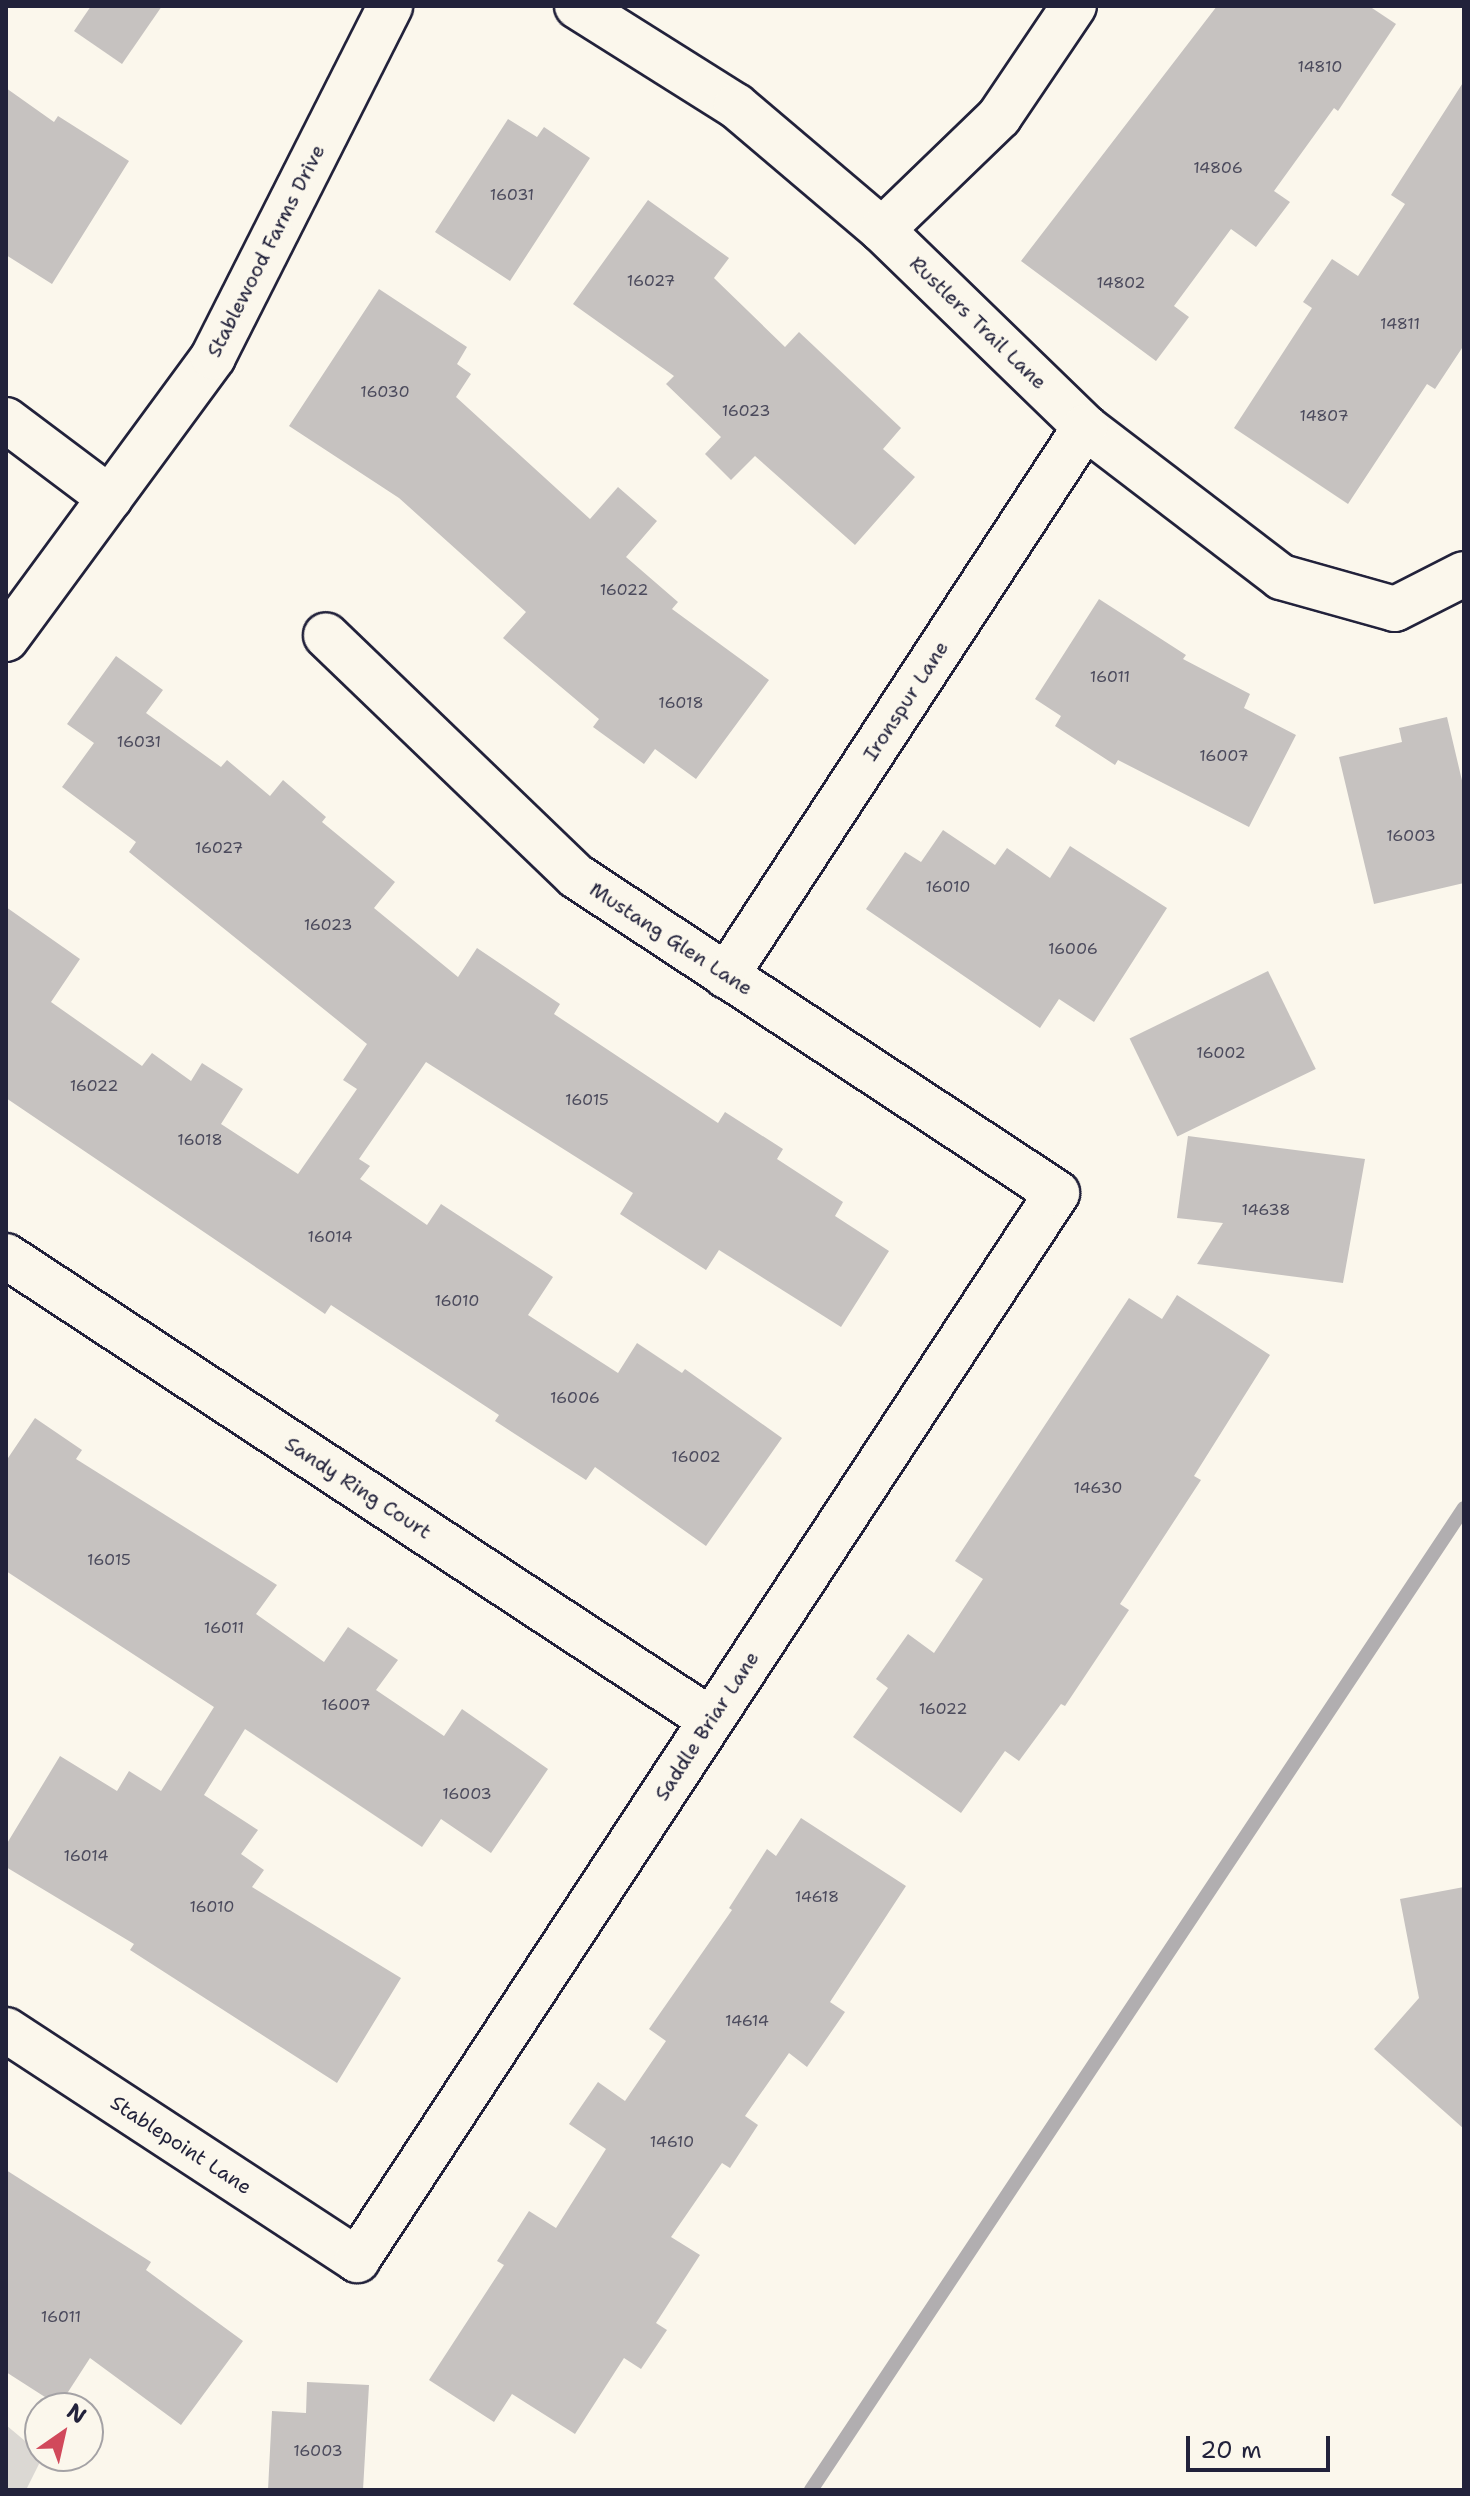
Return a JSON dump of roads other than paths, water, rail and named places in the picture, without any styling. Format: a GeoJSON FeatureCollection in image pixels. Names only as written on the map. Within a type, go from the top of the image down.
{"type":"FeatureCollection","features":[{"type":"Feature","properties":{"kind":"street","name":"Stablewood Farms Drive"},"geometry":{"type":"LineString","coordinates":[[6,639],[213,357],[390,6]]}},
{"type":"Feature","properties":{"kind":"street","name":"Rustlers Trail Lane"},"geometry":{"type":"LineString","coordinates":[[577,6],[736,106],[882,230],[1085,427],[1281,577],[1395,609],[1464,574]]}},
{"type":"Feature","properties":{"kind":"street"},"geometry":{"type":"LineString","coordinates":[[882,230],[999,117],[1074,6]]}},
{"type":"Feature","properties":{"kind":"street"},"geometry":{"type":"LineString","coordinates":[[6,420],[110,498]]}},
{"type":"Feature","properties":{"kind":"street","name":"Ironspur Lane"},"geometry":{"type":"LineString","coordinates":[[726,976],[1085,427]]}},
{"type":"Feature","properties":{"kind":"street","name":"Mustang Glen Lane"},"geometry":{"type":"LineString","coordinates":[[326,635],[576,876],[1057,1193]]}},
{"type":"Feature","properties":{"kind":"street","name":"Saddle Briar Lane"},"geometry":{"type":"LineString","coordinates":[[357,2260],[1057,1193]]}},
{"type":"Feature","properties":{"kind":"street","name":"Sandy Ring Court"},"geometry":{"type":"LineString","coordinates":[[6,1256],[711,1720]]}},
{"type":"Feature","properties":{"kind":"street","name":"Stablepoint Lane"},"geometry":{"type":"LineString","coordinates":[[6,2030],[357,2260]]}},
{"type":"Feature","properties":{"kind":"waterway"},"geometry":{"type":"LineString","coordinates":[[811,2490],[1464,1508]]}}]}
